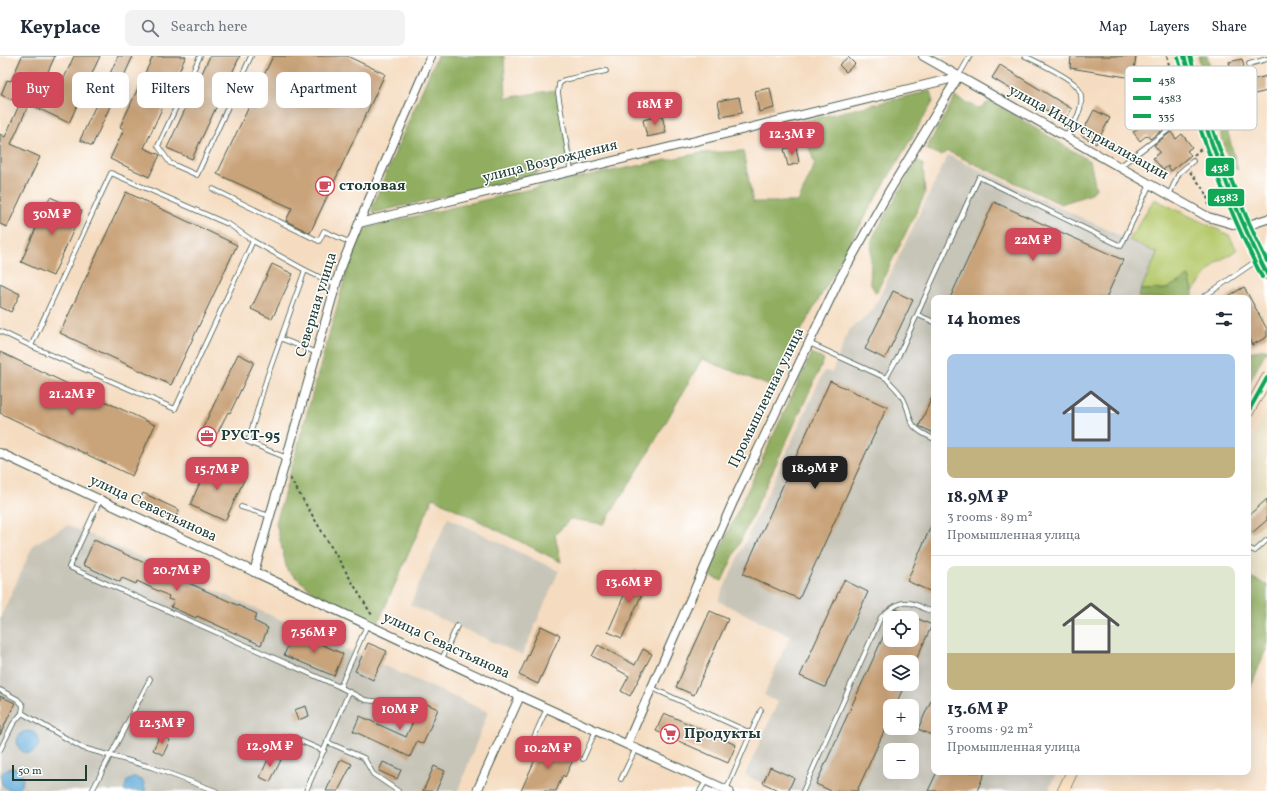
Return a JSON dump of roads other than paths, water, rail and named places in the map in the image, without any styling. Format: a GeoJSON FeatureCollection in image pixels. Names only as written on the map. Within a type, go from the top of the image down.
{"type":"FeatureCollection","features":[{"type":"Feature","properties":{"kind":"street","name":"Северная улица"},"geometry":{"type":"LineString","coordinates":[[254,572],[336,285],[359,223],[431,56]]}},
{"type":"Feature","properties":{"kind":"street","name":"улица Индустриализации"},"geometry":{"type":"LineString","coordinates":[[923,56],[1208,217],[1243,227]]}},
{"type":"Feature","properties":{"kind":"street"},"geometry":{"type":"LineString","coordinates":[[1184,56],[1187,66]]}},
{"type":"Feature","properties":{"kind":"street","name":"улица Возрождения"},"geometry":{"type":"LineString","coordinates":[[359,223],[958,77]]}},
{"type":"Feature","properties":{"kind":"street","name":"Промышленная улица"},"geometry":{"type":"LineString","coordinates":[[627,744],[733,502],[840,278],[888,193],[958,77]]}},
{"type":"Feature","properties":{"kind":"street"},"geometry":{"type":"LineString","coordinates":[[1206,130],[1210,145],[1243,227],[1267,274]]}},
{"type":"Feature","properties":{"kind":"street"},"geometry":{"type":"LineString","coordinates":[[1243,227],[1267,219]]}},
{"type":"Feature","properties":{"kind":"street"},"geometry":{"type":"LineString","coordinates":[[1251,407],[1267,378]]}},
{"type":"Feature","properties":{"kind":"street","name":"улица Севастьянова"},"geometry":{"type":"LineString","coordinates":[[0,453],[442,660],[728,790]]}},
{"type":"Feature","properties":{"kind":"street"},"geometry":{"type":"LineString","coordinates":[[477,791],[520,696]]}},
{"type":"Feature","properties":{"kind":"street"},"geometry":{"type":"LineString","coordinates":[[1063,791],[1071,775]]}},
{"type":"Feature","properties":{"kind":"lane"},"geometry":{"type":"LineString","coordinates":[[200,56],[158,146],[170,163],[197,175],[250,56]]}},
{"type":"Feature","properties":{"kind":"lane"},"geometry":{"type":"LineString","coordinates":[[958,77],[970,56]]}},
{"type":"Feature","properties":{"kind":"lane"},"geometry":{"type":"LineString","coordinates":[[1025,56],[1067,79],[1078,88],[1082,100],[1074,125],[1066,137]]}},
{"type":"Feature","properties":{"kind":"lane"},"geometry":{"type":"LineString","coordinates":[[1249,64],[1267,59]]}},
{"type":"Feature","properties":{"kind":"lane"},"geometry":{"type":"LineString","coordinates":[[571,171],[558,93],[559,84],[564,80],[606,71]]}},
{"type":"Feature","properties":{"kind":"lane"},"geometry":{"type":"LineString","coordinates":[[1120,167],[1168,130]]}},
{"type":"Feature","properties":{"kind":"lane"},"geometry":{"type":"LineString","coordinates":[[1169,195],[1179,173],[1193,161]]}},
{"type":"Feature","properties":{"kind":"lane"},"geometry":{"type":"LineString","coordinates":[[31,346],[112,173],[230,225],[253,241],[305,270],[336,285]]}},
{"type":"Feature","properties":{"kind":"lane"},"geometry":{"type":"LineString","coordinates":[[886,378],[918,315],[980,177],[1121,246],[1150,184]]}},
{"type":"Feature","properties":{"kind":"lane"},"geometry":{"type":"LineString","coordinates":[[213,189],[319,241],[324,231],[351,243]]}},
{"type":"Feature","properties":{"kind":"lane"},"geometry":{"type":"LineString","coordinates":[[0,331],[175,409],[253,241]]}},
{"type":"Feature","properties":{"kind":"lane"},"geometry":{"type":"LineString","coordinates":[[1206,295],[1259,259]]}},
{"type":"Feature","properties":{"kind":"lane"},"geometry":{"type":"LineString","coordinates":[[287,458],[248,442],[267,377],[282,339],[305,270]]}},
{"type":"Feature","properties":{"kind":"lane"},"geometry":{"type":"LineString","coordinates":[[918,315],[931,321]]}},
{"type":"Feature","properties":{"kind":"lane"},"geometry":{"type":"LineString","coordinates":[[282,339],[317,353]]}},
{"type":"Feature","properties":{"kind":"lane"},"geometry":{"type":"LineString","coordinates":[[809,343],[886,378],[901,396],[910,422],[918,431],[931,437]]}},
{"type":"Feature","properties":{"kind":"lane"},"geometry":{"type":"LineString","coordinates":[[100,500],[69,567],[340,687],[365,700],[383,702],[410,714]]}},
{"type":"Feature","properties":{"kind":"lane"},"geometry":{"type":"LineString","coordinates":[[241,507],[270,516]]}},
{"type":"Feature","properties":{"kind":"lane"},"geometry":{"type":"LineString","coordinates":[[1251,549],[1255,551],[1267,540]]}},
{"type":"Feature","properties":{"kind":"lane"},"geometry":{"type":"LineString","coordinates":[[803,791],[881,617],[896,604],[909,602],[931,611]]}},
{"type":"Feature","properties":{"kind":"lane"},"geometry":{"type":"LineString","coordinates":[[340,687],[371,626]]}},
{"type":"Feature","properties":{"kind":"lane"},"geometry":{"type":"LineString","coordinates":[[442,660],[457,626]]}},
{"type":"Feature","properties":{"kind":"lane"},"geometry":{"type":"LineString","coordinates":[[92,791],[150,679]]}},
{"type":"Feature","properties":{"kind":"lane"},"geometry":{"type":"LineString","coordinates":[[651,688],[751,733]]}},
{"type":"Feature","properties":{"kind":"lane"},"geometry":{"type":"LineString","coordinates":[[0,690],[17,699],[23,705],[22,713],[13,724],[0,750]]}},
{"type":"Feature","properties":{"kind":"lane"},"geometry":{"type":"LineString","coordinates":[[306,791],[349,692]]}},
{"type":"Feature","properties":{"kind":"lane"},"geometry":{"type":"LineString","coordinates":[[534,737],[547,708]]}},
{"type":"Feature","properties":{"kind":"lane"},"geometry":{"type":"LineString","coordinates":[[728,790],[761,710]]}},
{"type":"Feature","properties":{"kind":"lane"},"geometry":{"type":"LineString","coordinates":[[22,713],[83,748],[110,757],[151,767],[216,791]]}},
{"type":"Feature","properties":{"kind":"lane"},"geometry":{"type":"LineString","coordinates":[[583,759],[596,730]]}},
{"type":"Feature","properties":{"kind":"lane"},"geometry":{"type":"LineString","coordinates":[[274,750],[277,742],[283,737],[289,736],[324,751]]}},
{"type":"Feature","properties":{"kind":"lane"},"geometry":{"type":"LineString","coordinates":[[327,742],[364,758],[373,774],[398,791]]}},
{"type":"Feature","properties":{"kind":"lane"},"geometry":{"type":"LineString","coordinates":[[622,779],[636,748]]}},
{"type":"Feature","properties":{"kind":"lane"},"geometry":{"type":"LineString","coordinates":[[700,791],[706,780]]}},
{"type":"Feature","properties":{"kind":"water"},"geometry":{"type":"Polygon","coordinates":[[[24,731],[32,731],[39,738],[39,746],[32,753],[24,753],[17,746],[17,738],[24,731]]]}},
{"type":"Feature","properties":{"kind":"water"},"geometry":{"type":"Polygon","coordinates":[[[8,768],[16,768],[23,775],[23,783],[16,790],[8,790],[1,783],[1,775],[8,768]]]}},
{"type":"Feature","properties":{"kind":"water"},"geometry":{"type":"Polygon","coordinates":[[[135,777],[143,781],[146,791],[124,791],[127,781],[135,777]]]}},
{"type":"Feature","properties":{"kind":"place","name":"столовая"},"geometry":{"type":"Point","coordinates":[325,186]}},
{"type":"Feature","properties":{"kind":"place","name":"РУСТ-95"},"geometry":{"type":"Point","coordinates":[207,436]}},
{"type":"Feature","properties":{"kind":"place","name":"Продукты"},"geometry":{"type":"Point","coordinates":[670,734]}}]}
